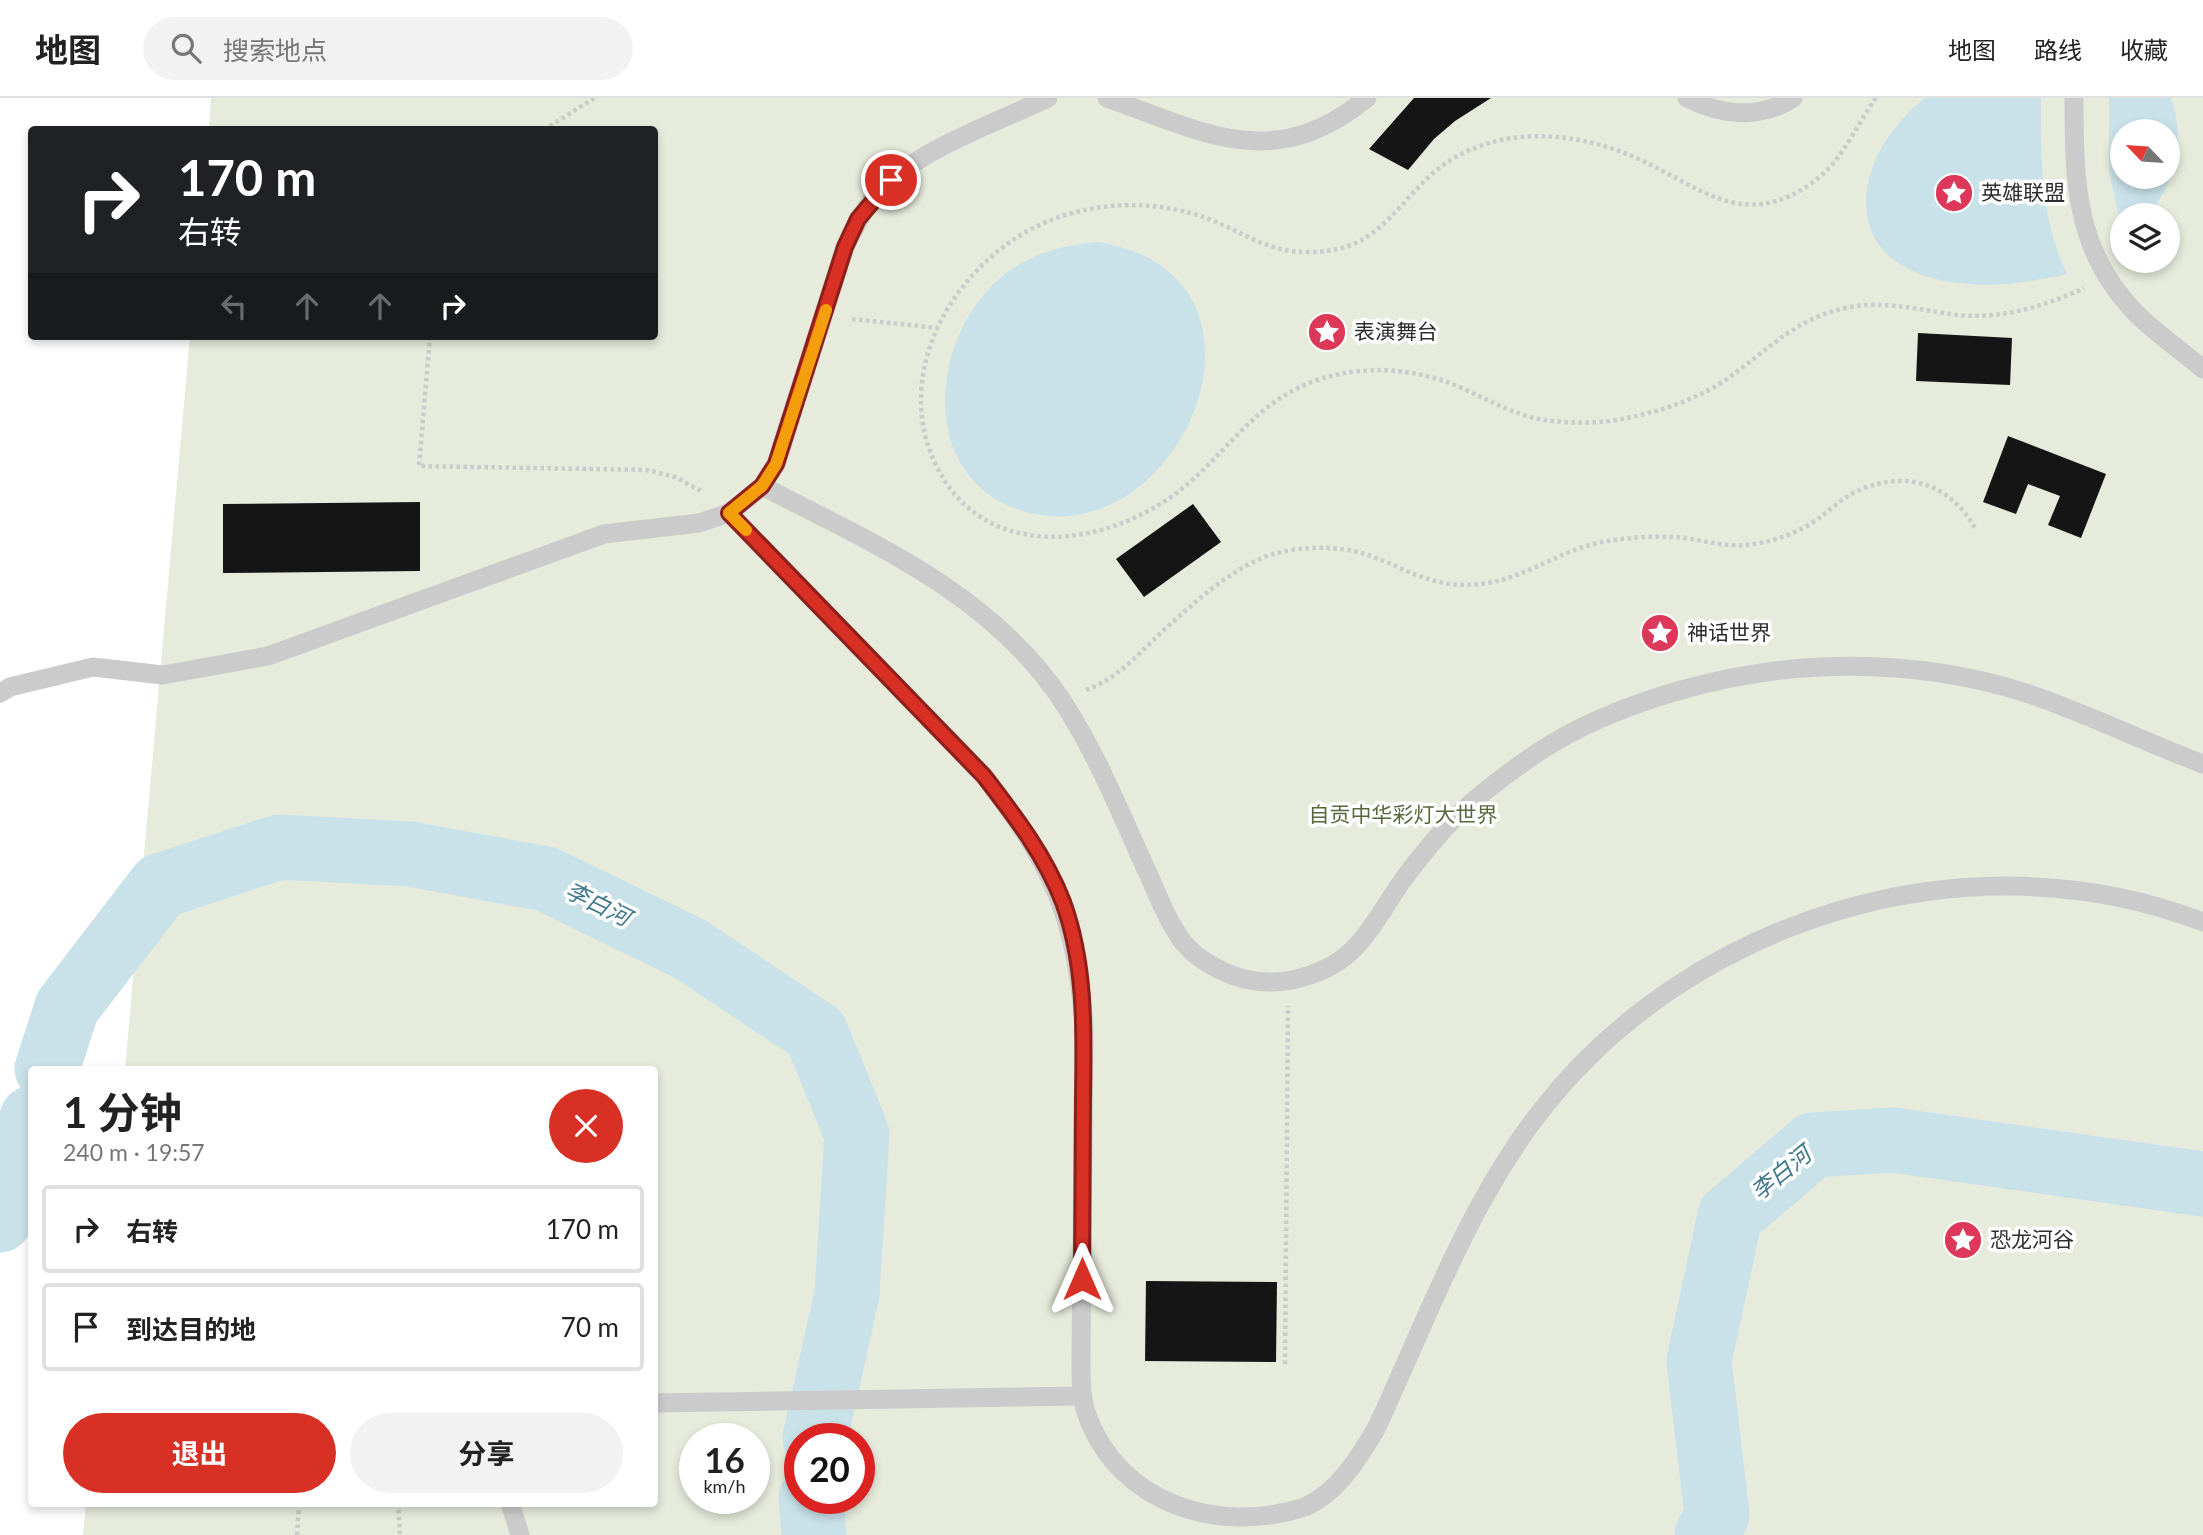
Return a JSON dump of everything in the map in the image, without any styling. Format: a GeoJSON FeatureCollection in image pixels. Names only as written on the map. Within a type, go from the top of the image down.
{"type":"FeatureCollection","features":[{"type":"Feature","properties":{"kind":"lane"},"geometry":{"type":"LineString","coordinates":[[0,693],[10,687],[93,667],[163,675],[268,656],[604,534],[699,523],[729,513],[762,486],[786,440],[845,247],[858,219],[879,191],[902,170],[926,156],[1048,98]]}},
{"type":"Feature","properties":{"kind":"lane"},"geometry":{"type":"LineString","coordinates":[[1107,98],[1219,137],[1252,142],[1283,140],[1316,131],[1342,118],[1367,98]]}},
{"type":"Feature","properties":{"kind":"lane"},"geometry":{"type":"LineString","coordinates":[[1687,98],[1708,108],[1736,114],[1761,111],[1793,98]]}},
{"type":"Feature","properties":{"kind":"lane"},"geometry":{"type":"LineString","coordinates":[[2074,98],[2075,186],[2080,213],[2107,275],[2144,321],[2203,369]]}},
{"type":"Feature","properties":{"kind":"lane"},"geometry":{"type":"LineString","coordinates":[[762,486],[913,565],[961,595],[1032,660],[1061,699],[1091,749],[1163,905],[1184,944],[1211,965],[1242,978],[1270,983],[1289,981],[1324,971],[1349,956],[1363,940],[1403,880],[1448,825],[1508,773],[1562,738],[1617,712],[1715,682],[1817,667],[1910,668],[2027,694],[2203,764]]}},
{"type":"Feature","properties":{"kind":"lane"},"geometry":{"type":"LineString","coordinates":[[729,513],[984,776],[1019,821],[1047,868],[1063,902],[1075,946],[1084,1028],[1082,1396],[1086,1414],[1113,1465],[1131,1484],[1156,1502],[1183,1514],[1223,1522],[1276,1518],[1307,1506],[1338,1483],[1358,1459],[1376,1429],[1473,1220],[1502,1167],[1540,1111],[1586,1061],[1634,1017],[1712,962],[1827,912],[1888,897],[1949,889],[2000,886],[2105,895],[2203,922]]}},
{"type":"Feature","properties":{"kind":"lane"},"geometry":{"type":"LineString","coordinates":[[658,1403],[1082,1396]]}},
{"type":"Feature","properties":{"kind":"lane"},"geometry":{"type":"LineString","coordinates":[[511,1507],[520,1535]]}},
{"type":"Feature","properties":{"kind":"path"},"geometry":{"type":"LineString","coordinates":[[550,126],[594,98]]}},
{"type":"Feature","properties":{"kind":"path"},"geometry":{"type":"LineString","coordinates":[[1876,98],[1834,162],[1817,179],[1770,202],[1747,204],[1706,196],[1653,166],[1614,149],[1562,137],[1536,136],[1490,142],[1469,150],[1433,172],[1401,210],[1370,235],[1323,251],[1291,251],[1267,246],[1209,218],[1172,209],[1128,205],[1089,207],[1028,230],[997,250],[973,272],[951,300],[927,355],[921,405],[925,438],[936,467],[951,489],[971,510],[1002,527],[1030,537],[1059,539],[1086,536],[1121,526],[1145,514],[1199,474],[1243,425],[1268,405],[1302,386],[1336,374],[1399,370],[1430,376],[1511,411],[1539,419],[1577,423],[1617,421],[1691,400],[1723,381],[1783,334],[1811,318],[1849,307],[1884,304],[1955,315],[1986,315],[2056,300],[2107,275]]}},
{"type":"Feature","properties":{"kind":"path"},"geometry":{"type":"LineString","coordinates":[[824,316],[938,328]]}},
{"type":"Feature","properties":{"kind":"path"},"geometry":{"type":"LineString","coordinates":[[430,340],[419,466],[647,470],[692,484],[729,513]]}},
{"type":"Feature","properties":{"kind":"path"},"geometry":{"type":"LineString","coordinates":[[1061,699],[1095,687],[1132,661],[1166,629],[1244,568],[1271,555],[1296,550],[1344,549],[1368,555],[1402,571],[1438,583],[1486,585],[1532,571],[1587,545],[1610,540],[1677,537],[1744,545],[1767,541],[1795,532],[1853,493],[1896,481],[1919,483],[1954,498],[1975,528]]}},
{"type":"Feature","properties":{"kind":"path"},"geometry":{"type":"LineString","coordinates":[[1285,1364],[1289,981]]}},
{"type":"Feature","properties":{"kind":"path"},"geometry":{"type":"LineString","coordinates":[[297,1535],[299,1507]]}},
{"type":"Feature","properties":{"kind":"path"},"geometry":{"type":"LineString","coordinates":[[398,1507],[400,1535]]}},
{"type":"Feature","properties":{"kind":"green space","name":"自贡中华彩灯大世界"},"geometry":{"type":"Polygon","coordinates":[[[211,98],[2203,98],[2203,1535],[83,1535],[86,1507],[658,1507],[658,1066],[125,1066],[190,340],[658,340],[658,126],[209,126],[211,98]]]}},
{"type":"Feature","properties":{"kind":"water"},"geometry":{"type":"Polygon","coordinates":[[[1925,98],[2041,98],[2042,166],[2047,209],[2058,252],[2067,274],[2006,284],[1960,283],[1909,269],[1884,251],[1870,229],[1866,203],[1870,175],[1882,147],[1901,121],[1925,98]]]}},
{"type":"Feature","properties":{"kind":"water"},"geometry":{"type":"Polygon","coordinates":[[[2109,98],[2171,98],[2176,119],[2110,119],[2110,176],[2109,98]]]}},
{"type":"Feature","properties":{"kind":"water"},"geometry":{"type":"Polygon","coordinates":[[[2113,189],[2165,189],[2157,203],[2116,203],[2113,189]]]}},
{"type":"Feature","properties":{"kind":"water"},"geometry":{"type":"Polygon","coordinates":[[[1098,242],[1160,264],[1194,304],[1205,353],[1196,406],[1170,455],[1130,494],[1080,514],[1023,511],[988,494],[963,468],[949,436],[945,400],[950,363],[962,328],[982,296],[1009,271],[1051,251],[1098,242]]]}},
{"type":"Feature","properties":{"kind":"building"},"geometry":{"type":"Polygon","coordinates":[[[1414,98],[1491,98],[1455,121],[1434,139],[1408,170],[1369,149],[1414,98]]]}},
{"type":"Feature","properties":{"kind":"building"},"geometry":{"type":"Polygon","coordinates":[[[1918,333],[2012,338],[2010,385],[1916,381],[1918,333]]]}},
{"type":"Feature","properties":{"kind":"building"},"geometry":{"type":"Polygon","coordinates":[[[2008,436],[2106,474],[2081,538],[2048,525],[2060,496],[2028,484],[2016,514],[1983,502],[2008,436]]]}},
{"type":"Feature","properties":{"kind":"building"},"geometry":{"type":"Polygon","coordinates":[[[420,502],[420,571],[223,573],[223,504],[420,502]]]}},
{"type":"Feature","properties":{"kind":"building"},"geometry":{"type":"Polygon","coordinates":[[[1193,504],[1221,542],[1144,597],[1116,559],[1193,504]]]}},
{"type":"Feature","properties":{"kind":"building"},"geometry":{"type":"Polygon","coordinates":[[[1146,1281],[1277,1282],[1276,1362],[1145,1361],[1146,1281]]]}},
{"type":"Feature","properties":{"kind":"waterway","name":"李白河"},"geometry":{"type":"LineString","coordinates":[[48,1066],[67,1007],[160,886],[279,847],[410,854],[546,879],[690,949],[816,1033],[857,1134],[847,1294],[818,1423]]}},
{"type":"Feature","properties":{"kind":"waterway","name":"李白河"},"geometry":{"type":"LineString","coordinates":[[0,1220],[28,1131]]}},
{"type":"Feature","properties":{"kind":"waterway","name":"李白河"},"geometry":{"type":"LineString","coordinates":[[1707,1535],[1717,1515],[1699,1361],[1730,1216],[1813,1145],[1893,1140],[2203,1184]]}},
{"type":"Feature","properties":{"kind":"waterway","name":"李白河"},"geometry":{"type":"LineString","coordinates":[[812,1514],[814,1535]]}},
{"type":"Feature","properties":{"kind":"slow traffic"},"geometry":{"type":"LineString","coordinates":[[746,530],[729,513],[762,486],[776,464],[826,310]]}},
{"type":"Feature","properties":{"kind":"place","name":"英雄联盟"},"geometry":{"type":"Point","coordinates":[1954,193]}},
{"type":"Feature","properties":{"kind":"place","name":"表演舞台"},"geometry":{"type":"Point","coordinates":[1327,332]}},
{"type":"Feature","properties":{"kind":"place","name":"神话世界"},"geometry":{"type":"Point","coordinates":[1660,633]}},
{"type":"Feature","properties":{"kind":"place","name":"恐龙河谷"},"geometry":{"type":"Point","coordinates":[1963,1240]}},
{"type":"Feature","properties":{"kind":"route"},"geometry":{"type":"LineString","coordinates":[[891,180],[858,219],[845,247],[786,440],[776,464],[762,486],[729,513],[984,776],[1019,821],[1047,868],[1063,902],[1075,946],[1084,1028],[1082,1279]]}}]}
